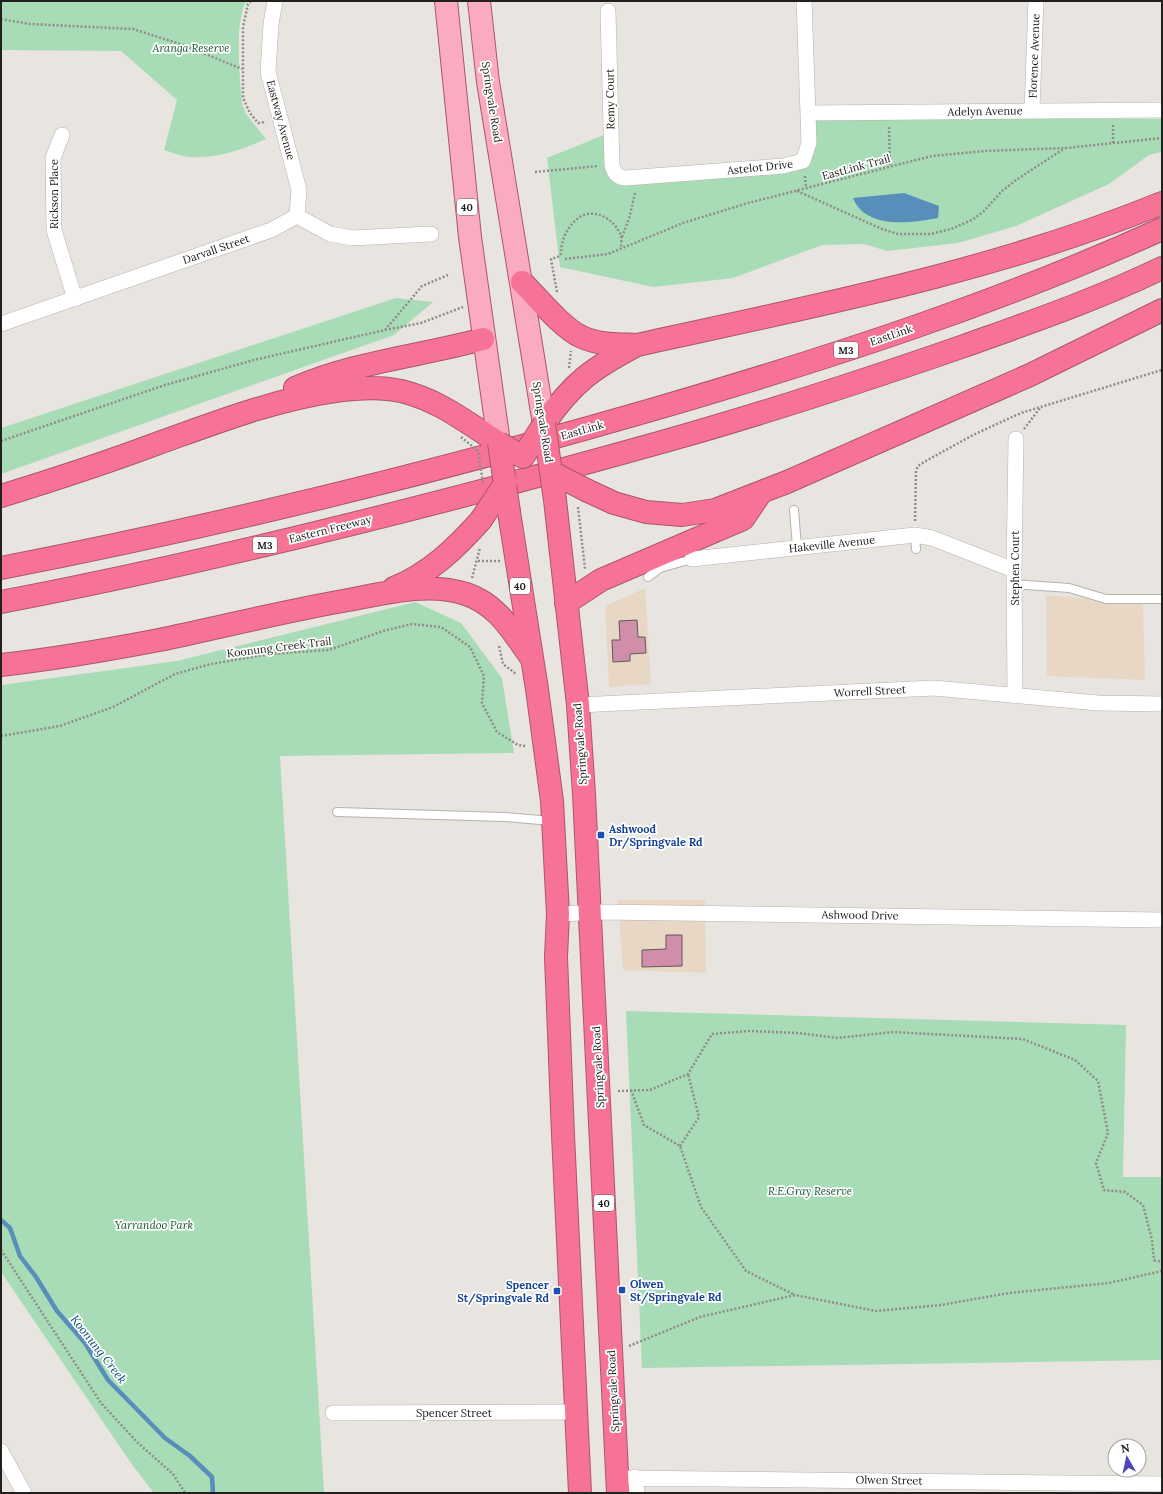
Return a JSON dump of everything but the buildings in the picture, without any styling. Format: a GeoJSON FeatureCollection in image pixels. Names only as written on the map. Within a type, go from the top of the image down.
{"type":"FeatureCollection","features":[{"type":"Feature","properties":{"kind":"highway"},"geometry":{"type":"LineString","coordinates":[[374,595],[396,587],[426,571],[456,548],[481,520],[506,482],[522,452],[546,417],[572,388],[588,374],[606,361],[637,345],[953,273],[1082,233],[1162,202]]}},
{"type":"Feature","properties":{"kind":"highway","name":"EastLink"},"geometry":{"type":"LineString","coordinates":[[522,452],[791,369],[879,339],[1032,284],[1162,229]]}},
{"type":"Feature","properties":{"kind":"highway","name":"Eastern Freeway"},"geometry":{"type":"LineString","coordinates":[[1,602],[178,566],[450,500],[609,457],[762,413],[915,363],[1090,299],[1162,268]]}},
{"type":"Feature","properties":{"kind":"highway"},"geometry":{"type":"LineString","coordinates":[[522,282],[558,320],[581,337],[605,343],[637,345]]}},
{"type":"Feature","properties":{"kind":"highway"},"geometry":{"type":"LineString","coordinates":[[1,496],[70,475],[236,416],[298,397],[343,390],[384,388],[417,395],[436,402],[455,412],[484,435],[522,452],[583,496],[646,512],[682,515],[715,510],[760,494],[1044,369],[1162,310]]}},
{"type":"Feature","properties":{"kind":"highway"},"geometry":{"type":"LineString","coordinates":[[236,416],[304,384],[336,374],[457,346],[483,338]]}},
{"type":"Feature","properties":{"kind":"highway","name":"Springvale Road"},"geometry":{"type":"LineString","coordinates":[[546,417],[578,705],[623,1483]]}},
{"type":"Feature","properties":{"kind":"highway","name":"40"},"geometry":{"type":"LineString","coordinates":[[484,435],[506,482],[509,512],[533,660],[550,780],[558,914],[556,957],[580,1493]]}},
{"type":"Feature","properties":{"kind":"highway","name":"M3"},"geometry":{"type":"LineString","coordinates":[[1,568],[233,519],[522,452]]}},
{"type":"Feature","properties":{"kind":"highway"},"geometry":{"type":"LineString","coordinates":[[566,603],[601,580],[743,519],[760,494]]}},
{"type":"Feature","properties":{"kind":"highway"},"geometry":{"type":"LineString","coordinates":[[1,665],[38,661],[160,640],[374,595],[434,589],[467,594],[496,611],[533,660]]}},
{"type":"Feature","properties":{"kind":"main road","name":"40"},"geometry":{"type":"LineString","coordinates":[[446,1],[458,133],[483,338],[484,435]]}},
{"type":"Feature","properties":{"kind":"main road","name":"Springvale Road"},"geometry":{"type":"LineString","coordinates":[[479,1],[488,82],[546,417]]}},
{"type":"Feature","properties":{"kind":"street","name":"Eastway Avenue"},"geometry":{"type":"LineString","coordinates":[[275,1],[271,24],[268,72],[299,190],[297,216]]}},
{"type":"Feature","properties":{"kind":"street","name":"Astelot Drive"},"geometry":{"type":"LineString","coordinates":[[626,178],[795,164],[803,161],[807,153],[809,143],[804,1]]}},
{"type":"Feature","properties":{"kind":"street","name":"Florence Avenue"},"geometry":{"type":"LineString","coordinates":[[1032,110],[1036,1]]}},
{"type":"Feature","properties":{"kind":"street","name":"Remy Court"},"geometry":{"type":"LineString","coordinates":[[608,10],[612,165]]}},
{"type":"Feature","properties":{"kind":"street","name":"Adelyn Avenue"},"geometry":{"type":"LineString","coordinates":[[808,113],[1162,110]]}},
{"type":"Feature","properties":{"kind":"street","name":"Rickson Place"},"geometry":{"type":"LineString","coordinates":[[62,135],[53,158],[54,230],[76,299]]}},
{"type":"Feature","properties":{"kind":"street"},"geometry":{"type":"LineString","coordinates":[[612,165],[614,173],[620,178],[626,178]]}},
{"type":"Feature","properties":{"kind":"street"},"geometry":{"type":"LineString","coordinates":[[297,216],[330,234],[352,238],[431,234]]}},
{"type":"Feature","properties":{"kind":"street","name":"Darvall Street"},"geometry":{"type":"LineString","coordinates":[[1,324],[271,230],[297,216]]}},
{"type":"Feature","properties":{"kind":"street","name":"Stephen Court"},"geometry":{"type":"LineString","coordinates":[[1015,696],[1014,577],[1016,439]]}},
{"type":"Feature","properties":{"kind":"street","name":"Hakeville Avenue"},"geometry":{"type":"LineString","coordinates":[[692,559],[797,548],[916,542],[932,538],[1014,577]]}},
{"type":"Feature","properties":{"kind":"street","name":"Worrell Street"},"geometry":{"type":"LineString","coordinates":[[578,705],[934,688],[1098,703],[1162,704]]}},
{"type":"Feature","properties":{"kind":"street","name":"Ashwood Drive"},"geometry":{"type":"LineString","coordinates":[[558,914],[590,912],[1162,920]]}},
{"type":"Feature","properties":{"kind":"street","name":"Spencer Street"},"geometry":{"type":"LineString","coordinates":[[333,1413],[576,1412]]}},
{"type":"Feature","properties":{"kind":"street"},"geometry":{"type":"LineString","coordinates":[[1,1451],[24,1493]]}},
{"type":"Feature","properties":{"kind":"street","name":"Olwen Street"},"geometry":{"type":"LineString","coordinates":[[623,1483],[1162,1484]]}},
{"type":"Feature","properties":{"kind":"street","name":"Springvale Road"},"geometry":{"type":"LineString","coordinates":[[623,1483],[637,1493]]}},
{"type":"Feature","properties":{"kind":"lane"},"geometry":{"type":"LineString","coordinates":[[794,510],[797,548]]}},
{"type":"Feature","properties":{"kind":"lane","name":"Hakeville Avenue"},"geometry":{"type":"LineString","coordinates":[[648,577],[660,568],[692,559]]}},
{"type":"Feature","properties":{"kind":"lane"},"geometry":{"type":"LineString","coordinates":[[1014,577],[1069,588],[1106,599],[1162,599]]}},
{"type":"Feature","properties":{"kind":"lane"},"geometry":{"type":"LineString","coordinates":[[338,812],[504,817],[553,821]]}},
{"type":"Feature","properties":{"kind":"path"},"geometry":{"type":"LineString","coordinates":[[251,1],[248,4],[243,27],[243,98],[250,113],[258,124],[280,119]]}},
{"type":"Feature","properties":{"kind":"path"},"geometry":{"type":"LineString","coordinates":[[1,19],[42,25],[133,29],[183,45],[242,69]]}},
{"type":"Feature","properties":{"kind":"path"},"geometry":{"type":"LineString","coordinates":[[889,112],[890,166]]}},
{"type":"Feature","properties":{"kind":"path","name":"EastLink Trail"},"geometry":{"type":"LineString","coordinates":[[565,259],[598,256],[683,223],[748,203],[932,156],[956,153],[1066,148],[1162,138]]}},
{"type":"Feature","properties":{"kind":"path"},"geometry":{"type":"LineString","coordinates":[[796,191],[882,229],[898,234],[931,234],[951,229],[972,220],[983,212],[1002,191],[1016,180],[1066,148]]}},
{"type":"Feature","properties":{"kind":"path"},"geometry":{"type":"LineString","coordinates":[[535,172],[612,165]]}},
{"type":"Feature","properties":{"kind":"path"},"geometry":{"type":"LineString","coordinates":[[621,248],[622,237],[629,219],[635,192],[625,193],[626,178]]}},
{"type":"Feature","properties":{"kind":"path"},"geometry":{"type":"LineString","coordinates":[[560,298],[554,281],[551,259],[560,256],[566,233],[577,219],[585,214],[591,213],[603,216],[614,223],[622,237]]}},
{"type":"Feature","properties":{"kind":"path"},"geometry":{"type":"LineString","coordinates":[[385,330],[422,286],[448,275]]}},
{"type":"Feature","properties":{"kind":"path"},"geometry":{"type":"LineString","coordinates":[[1,441],[165,385],[254,360],[421,323],[462,307],[478,305]]}},
{"type":"Feature","properties":{"kind":"path"},"geometry":{"type":"LineString","coordinates":[[1016,439],[1037,410],[1044,405]]}},
{"type":"Feature","properties":{"kind":"path"},"geometry":{"type":"LineString","coordinates":[[483,486],[478,451],[484,435]]}},
{"type":"Feature","properties":{"kind":"path"},"geometry":{"type":"LineString","coordinates":[[583,496],[585,570]]}},
{"type":"Feature","properties":{"kind":"path","name":"Koonung Creek Trail"},"geometry":{"type":"LineString","coordinates":[[1,736],[60,726],[113,707],[175,674],[211,664],[270,654],[330,650],[383,631],[412,624],[441,627],[470,647],[484,676],[482,703],[497,732],[518,746]]}},
{"type":"Feature","properties":{"kind":"path"},"geometry":{"type":"LineString","coordinates":[[618,1091],[650,1090],[688,1074],[712,1034],[750,1031],[798,1033],[837,1038],[893,1032],[1023,1039],[1075,1060],[1098,1081],[1108,1133],[1096,1163],[1104,1190],[1125,1192],[1143,1205],[1152,1240],[1154,1260],[1162,1262]]}},
{"type":"Feature","properties":{"kind":"path"},"geometry":{"type":"LineString","coordinates":[[680,1146],[699,1117],[688,1074]]}},
{"type":"Feature","properties":{"kind":"path"},"geometry":{"type":"LineString","coordinates":[[631,1090],[644,1124],[680,1146],[701,1207],[746,1271],[796,1295],[876,1311],[942,1305],[1009,1293],[1109,1283],[1162,1271]]}},
{"type":"Feature","properties":{"kind":"path"},"geometry":{"type":"LineString","coordinates":[[1,1250],[101,1403],[138,1443],[173,1474],[185,1493]]}},
{"type":"Feature","properties":{"kind":"path"},"geometry":{"type":"LineString","coordinates":[[631,1345],[700,1317],[796,1295]]}},
{"type":"Feature","properties":{"kind":"shaded area"},"geometry":{"type":"Polygon","coordinates":[[[645,588],[651,684],[609,687],[605,606],[645,588]]]}},
{"type":"Feature","properties":{"kind":"shaded area"},"geometry":{"type":"Polygon","coordinates":[[[1046,595],[1143,604],[1145,680],[1047,676],[1046,595]]]}},
{"type":"Feature","properties":{"kind":"shaded area"},"geometry":{"type":"Polygon","coordinates":[[[618,900],[705,900],[706,973],[623,970],[618,900]]]}},
{"type":"Feature","properties":{"kind":"green space","name":"Aranga Reserve"},"geometry":{"type":"Polygon","coordinates":[[[1,1],[246,1],[242,11],[239,37],[239,66],[242,104],[246,114],[266,139],[238,150],[208,157],[188,157],[164,150],[177,100],[121,51],[1,50],[1,1]]]}},
{"type":"Feature","properties":{"kind":"green space"},"geometry":{"type":"Polygon","coordinates":[[[814,117],[1162,119],[1162,152],[1149,155],[1109,184],[1016,226],[958,243],[887,251],[864,244],[822,245],[733,278],[653,287],[560,267],[547,158],[604,135],[607,176],[618,185],[783,173],[808,165],[814,117]]]}},
{"type":"Feature","properties":{"kind":"green space"},"geometry":{"type":"Polygon","coordinates":[[[396,298],[433,302],[394,335],[1,474],[1,428],[396,298]]]}},
{"type":"Feature","properties":{"kind":"green space","name":"Yarrandoo Park"},"geometry":{"type":"Polygon","coordinates":[[[415,602],[461,623],[502,678],[514,753],[280,756],[324,1493],[154,1493],[133,1466],[1,1272],[1,685],[177,661],[415,602]]]}},
{"type":"Feature","properties":{"kind":"green space","name":"R.E.Gray Reserve"},"geometry":{"type":"Polygon","coordinates":[[[626,1011],[1126,1025],[1123,1177],[1162,1177],[1162,1360],[642,1368],[626,1011]]]}},
{"type":"Feature","properties":{"kind":"water"},"geometry":{"type":"Polygon","coordinates":[[[904,193],[939,206],[938,218],[903,222],[878,220],[859,208],[853,198],[904,193]]]}},
{"type":"Feature","properties":{"kind":"waterway","name":"Koonung Creek"},"geometry":{"type":"LineString","coordinates":[[1,1220],[10,1228],[20,1256],[36,1277],[57,1311],[85,1343],[108,1380],[165,1438],[190,1456],[212,1477],[213,1493]]}},
{"type":"Feature","properties":{"kind":"place","name":"Ashwood Dr/Springvale Rd"},"geometry":{"type":"Point","coordinates":[601,835]}},
{"type":"Feature","properties":{"kind":"place","name":"Olwen St/Springvale Rd"},"geometry":{"type":"Point","coordinates":[622,1290]}},
{"type":"Feature","properties":{"kind":"place","name":"Spencer St/Springvale Rd"},"geometry":{"type":"Point","coordinates":[557,1291]}}]}
